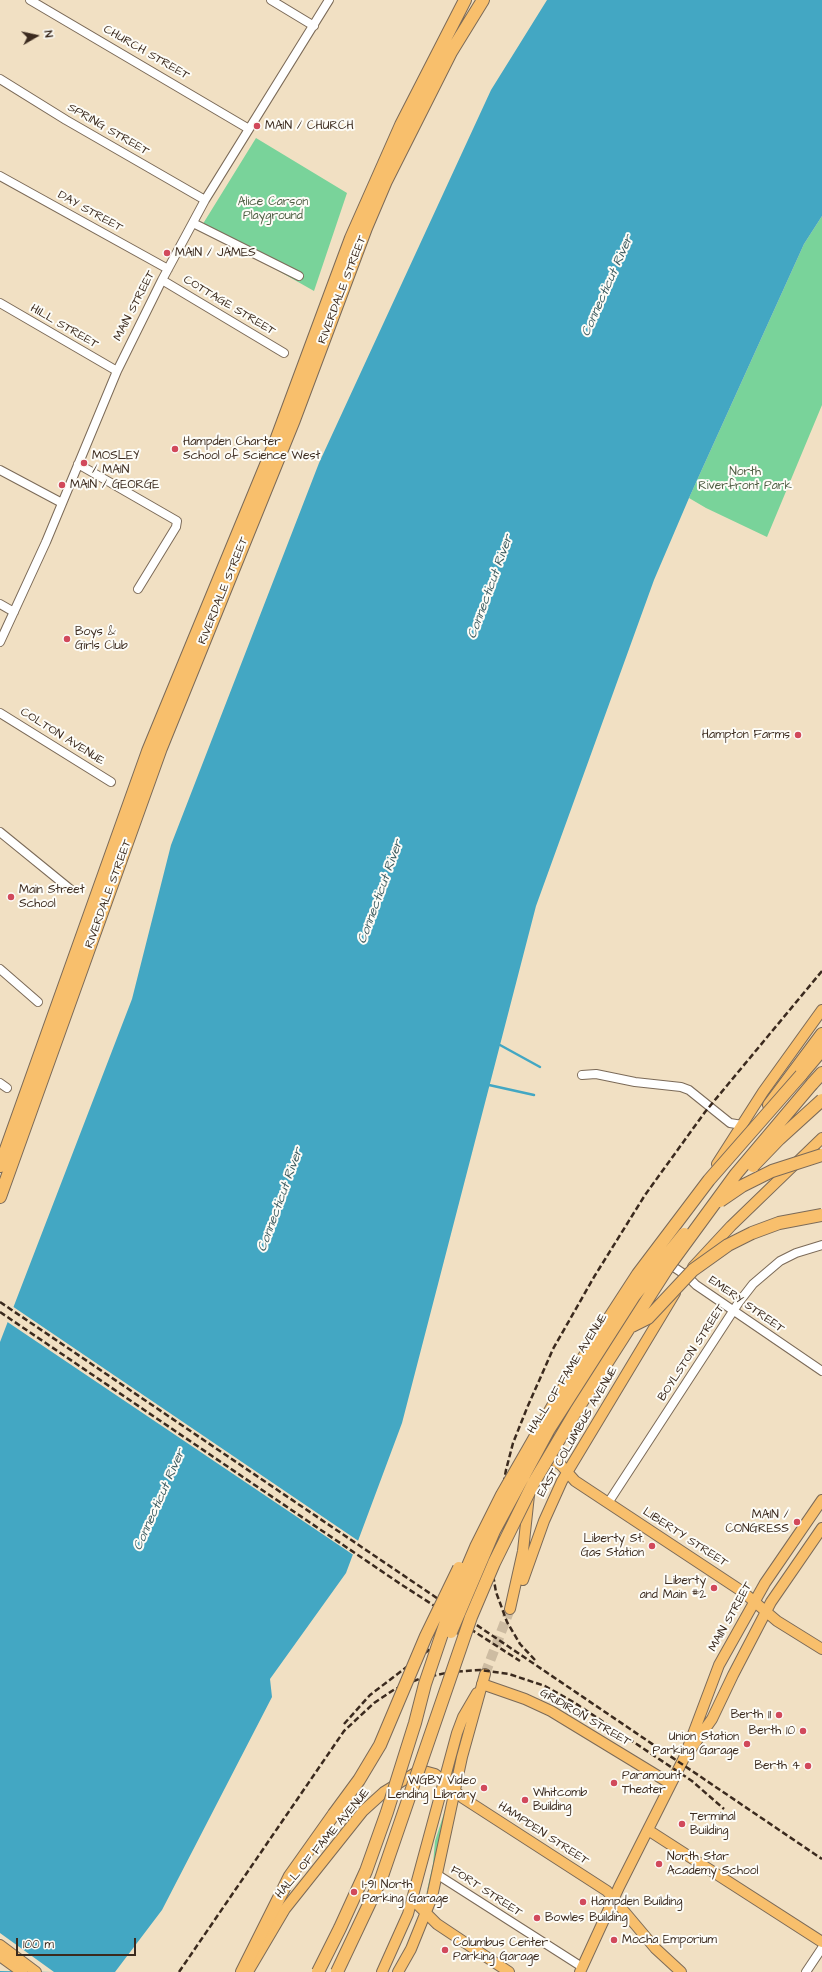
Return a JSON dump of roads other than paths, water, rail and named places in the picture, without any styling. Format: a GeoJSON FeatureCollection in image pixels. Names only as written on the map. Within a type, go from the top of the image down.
{"type":"FeatureCollection","features":[{"type":"Feature","properties":{"kind":"highway","name":"RIVERDALE STREET"},"geometry":{"type":"LineString","coordinates":[[0,1166],[148,751],[275,443],[348,244],[401,125],[465,0]]}},
{"type":"Feature","properties":{"kind":"highway","name":"RIVERDALE STREET"},"geometry":{"type":"LineString","coordinates":[[0,1197],[160,748],[294,420],[366,228],[386,181],[451,52],[483,0]]}},
{"type":"Feature","properties":{"kind":"highway"},"geometry":{"type":"LineString","coordinates":[[451,52],[488,0]]}},
{"type":"Feature","properties":{"kind":"highway"},"geometry":{"type":"LineString","coordinates":[[798,1072],[822,1034]]}},
{"type":"Feature","properties":{"kind":"highway"},"geometry":{"type":"LineString","coordinates":[[318,1972],[366,1871],[415,1723],[453,1601],[489,1521],[545,1419],[605,1322],[672,1227],[744,1131],[798,1072],[822,1050]]}},
{"type":"Feature","properties":{"kind":"highway"},"geometry":{"type":"LineString","coordinates":[[338,1972],[381,1879],[462,1644],[494,1563],[534,1482],[629,1328],[685,1244],[736,1174],[822,1073]]}},
{"type":"Feature","properties":{"kind":"highway"},"geometry":{"type":"LineString","coordinates":[[685,1244],[760,1158],[822,1100]]}},
{"type":"Feature","properties":{"kind":"highway"},"geometry":{"type":"LineString","coordinates":[[415,1723],[433,1683],[458,1612],[501,1518],[565,1403],[634,1296],[682,1237],[721,1201],[747,1184],[772,1171],[822,1155]]}},
{"type":"Feature","properties":{"kind":"highway"},"geometry":{"type":"LineString","coordinates":[[629,1328],[648,1318],[693,1270],[728,1245],[752,1233],[779,1223],[822,1215]]}},
{"type":"Feature","properties":{"kind":"highway"},"geometry":{"type":"LineString","coordinates":[[242,1972],[286,1882],[376,1753],[444,1597],[467,1553],[489,1521]]}},
{"type":"Feature","properties":{"kind":"main road","name":"HALL OF FAME AVENUE"},"geometry":{"type":"LineString","coordinates":[[510,1609],[523,1551],[533,1464],[539,1444],[557,1411],[635,1292],[744,1131],[772,1079],[822,1010]]}},
{"type":"Feature","properties":{"kind":"main road","name":"EAST COLUMBUS AVENUE"},"geometry":{"type":"LineString","coordinates":[[510,1609],[520,1588],[550,1506],[568,1472],[687,1276],[697,1262],[731,1226],[822,1138]]}},
{"type":"Feature","properties":{"kind":"main road"},"geometry":{"type":"LineString","coordinates":[[635,1292],[645,1287],[656,1289],[664,1297],[667,1308]]}},
{"type":"Feature","properties":{"kind":"main road","name":"LIBERTY STREET"},"geometry":{"type":"LineString","coordinates":[[539,1444],[552,1459],[568,1472],[575,1481],[743,1592],[776,1621],[822,1649]]}},
{"type":"Feature","properties":{"kind":"main road","name":"MAIN STREET"},"geometry":{"type":"LineString","coordinates":[[581,1970],[684,1758],[716,1672],[753,1601],[822,1500]]}},
{"type":"Feature","properties":{"kind":"main road","name":"MAIN STREET"},"geometry":{"type":"LineString","coordinates":[[684,1758],[712,1719],[766,1612],[822,1528]]}},
{"type":"Feature","properties":{"kind":"main road"},"geometry":{"type":"LineString","coordinates":[[398,1972],[411,1950],[426,1913],[438,1875],[462,1757],[474,1721],[485,1674]]}},
{"type":"Feature","properties":{"kind":"main road"},"geometry":{"type":"LineString","coordinates":[[382,1972],[402,1930],[413,1900],[444,1781],[463,1717],[482,1684]]}},
{"type":"Feature","properties":{"kind":"main road","name":"GRIDIRON STREET"},"geometry":{"type":"LineString","coordinates":[[482,1684],[526,1699],[551,1711],[671,1784]]}},
{"type":"Feature","properties":{"kind":"main road","name":"HALL OF FAME AVENUE"},"geometry":{"type":"LineString","coordinates":[[247,1972],[290,1903],[353,1824],[378,1796],[420,1771],[435,1774],[444,1781]]}},
{"type":"Feature","properties":{"kind":"main road","name":"HAMPDEN STREET"},"geometry":{"type":"LineString","coordinates":[[444,1781],[456,1791],[607,1890],[655,1948],[681,1972]]}},
{"type":"Feature","properties":{"kind":"main road"},"geometry":{"type":"LineString","coordinates":[[648,1830],[822,1942]]}},
{"type":"Feature","properties":{"kind":"main road"},"geometry":{"type":"LineString","coordinates":[[413,1900],[437,1924],[509,1972]]}},
{"type":"Feature","properties":{"kind":"main road"},"geometry":{"type":"LineString","coordinates":[[0,1946],[36,1972]]}},
{"type":"Feature","properties":{"kind":"main road"},"geometry":{"type":"LineString","coordinates":[[0,1956],[22,1972]]}},
{"type":"Feature","properties":{"kind":"street","name":"CHURCH STREET"},"geometry":{"type":"LineString","coordinates":[[30,0],[249,129]]}},
{"type":"Feature","properties":{"kind":"street"},"geometry":{"type":"LineString","coordinates":[[271,0],[314,26]]}},
{"type":"Feature","properties":{"kind":"street","name":"MAIN STREET"},"geometry":{"type":"LineString","coordinates":[[0,642],[62,503],[116,371],[162,280],[205,200],[329,0]]}},
{"type":"Feature","properties":{"kind":"street","name":"SPRING STREET"},"geometry":{"type":"LineString","coordinates":[[0,79],[66,120],[205,200]]}},
{"type":"Feature","properties":{"kind":"street","name":"DAY STREET"},"geometry":{"type":"LineString","coordinates":[[0,176],[168,270]]}},
{"type":"Feature","properties":{"kind":"street"},"geometry":{"type":"LineString","coordinates":[[193,223],[299,276]]}},
{"type":"Feature","properties":{"kind":"street","name":"COTTAGE STREET"},"geometry":{"type":"LineString","coordinates":[[162,280],[284,353]]}},
{"type":"Feature","properties":{"kind":"street","name":"HILL STREET"},"geometry":{"type":"LineString","coordinates":[[0,304],[116,371]]}},
{"type":"Feature","properties":{"kind":"street"},"geometry":{"type":"LineString","coordinates":[[78,464],[177,522],[176,527],[138,589]]}},
{"type":"Feature","properties":{"kind":"street"},"geometry":{"type":"LineString","coordinates":[[0,470],[62,503]]}},
{"type":"Feature","properties":{"kind":"street"},"geometry":{"type":"LineString","coordinates":[[0,604],[14,612]]}},
{"type":"Feature","properties":{"kind":"street","name":"COLTON AVENUE"},"geometry":{"type":"LineString","coordinates":[[0,713],[111,782]]}},
{"type":"Feature","properties":{"kind":"street"},"geometry":{"type":"LineString","coordinates":[[0,832],[70,889]]}},
{"type":"Feature","properties":{"kind":"street"},"geometry":{"type":"LineString","coordinates":[[0,969],[38,1002]]}},
{"type":"Feature","properties":{"kind":"street"},"geometry":{"type":"LineString","coordinates":[[582,1075],[596,1074],[641,1083],[681,1087],[689,1090],[730,1123],[744,1131]]}},
{"type":"Feature","properties":{"kind":"street"},"geometry":{"type":"LineString","coordinates":[[0,1083],[7,1088]]}},
{"type":"Feature","properties":{"kind":"street","name":"BOYLSTON STREET"},"geometry":{"type":"LineString","coordinates":[[608,1503],[734,1310],[753,1284],[771,1267],[796,1252],[822,1245]]}},
{"type":"Feature","properties":{"kind":"street","name":"EMERY STREET"},"geometry":{"type":"LineString","coordinates":[[659,1257],[822,1371]]}},
{"type":"Feature","properties":{"kind":"street","name":"FORT STREET"},"geometry":{"type":"LineString","coordinates":[[438,1875],[581,1970]]}},
{"type":"Feature","properties":{"kind":"street"},"geometry":{"type":"LineString","coordinates":[[806,1972],[822,1948]]}},
{"type":"Feature","properties":{"kind":"water","name":"Connecticut River"},"geometry":{"type":"Polygon","coordinates":[[[547,0],[822,0],[822,216],[804,244],[689,498],[654,580],[536,906],[402,1423],[346,1573],[270,1679],[272,1697],[162,1910],[115,1972],[0,1972],[0,1342],[132,999],[171,845],[319,463],[491,90],[547,0]]]}},
{"type":"Feature","properties":{"kind":"waterway"},"geometry":{"type":"LineString","coordinates":[[500,1045],[540,1067]]}},
{"type":"Feature","properties":{"kind":"waterway"},"geometry":{"type":"LineString","coordinates":[[489,1085],[534,1095]]}},
{"type":"Feature","properties":{"kind":"tunnel"},"geometry":{"type":"LineString","coordinates":[[485,1674],[510,1609]]}},
{"type":"Feature","properties":{"kind":"railway"},"geometry":{"type":"LineString","coordinates":[[535,1660],[520,1644],[507,1622],[496,1592],[492,1569],[496,1525],[506,1470],[513,1443],[527,1408],[553,1349],[594,1277],[645,1195],[705,1112],[822,971]]}},
{"type":"Feature","properties":{"kind":"railway"},"geometry":{"type":"LineString","coordinates":[[0,1302],[822,1859]]}},
{"type":"Feature","properties":{"kind":"railway"},"geometry":{"type":"LineString","coordinates":[[0,1312],[402,1585],[520,1661]]}},
{"type":"Feature","properties":{"kind":"railway"},"geometry":{"type":"LineString","coordinates":[[344,1724],[370,1695],[429,1650],[449,1628],[460,1611],[479,1574],[491,1536]]}},
{"type":"Feature","properties":{"kind":"railway"},"geometry":{"type":"LineString","coordinates":[[179,1972],[344,1731],[374,1703],[395,1689],[419,1679],[450,1672],[480,1670],[509,1674],[545,1686],[575,1703],[692,1781],[724,1809]]}},
{"type":"Feature","properties":{"kind":"place","name":"MAIN / CHURCH"},"geometry":{"type":"Point","coordinates":[257,126]}},
{"type":"Feature","properties":{"kind":"place","name":"MAIN / JAMES"},"geometry":{"type":"Point","coordinates":[167,253]}},
{"type":"Feature","properties":{"kind":"place","name":"Hampden Charter School of Science West"},"geometry":{"type":"Point","coordinates":[175,449]}},
{"type":"Feature","properties":{"kind":"place","name":"MOSLEY / MAIN"},"geometry":{"type":"Point","coordinates":[84,463]}},
{"type":"Feature","properties":{"kind":"place","name":"MAIN / GEORGE"},"geometry":{"type":"Point","coordinates":[62,485]}},
{"type":"Feature","properties":{"kind":"place","name":"Boys & Girls Club"},"geometry":{"type":"Point","coordinates":[67,639]}},
{"type":"Feature","properties":{"kind":"place","name":"Hampton Farms"},"geometry":{"type":"Point","coordinates":[798,735]}},
{"type":"Feature","properties":{"kind":"place","name":"Main Street School"},"geometry":{"type":"Point","coordinates":[11,897]}},
{"type":"Feature","properties":{"kind":"place","name":"MAIN / CONGRESS"},"geometry":{"type":"Point","coordinates":[797,1522]}},
{"type":"Feature","properties":{"kind":"place","name":"Liberty St. Gas Station"},"geometry":{"type":"Point","coordinates":[652,1546]}},
{"type":"Feature","properties":{"kind":"place","name":"Liberty and Main #2"},"geometry":{"type":"Point","coordinates":[714,1588]}},
{"type":"Feature","properties":{"kind":"place","name":"Berth 11"},"geometry":{"type":"Point","coordinates":[779,1715]}},
{"type":"Feature","properties":{"kind":"place","name":"Berth 10"},"geometry":{"type":"Point","coordinates":[803,1731]}},
{"type":"Feature","properties":{"kind":"place","name":"Union Station Parking Garage"},"geometry":{"type":"Point","coordinates":[747,1744]}},
{"type":"Feature","properties":{"kind":"place","name":"Berth 4"},"geometry":{"type":"Point","coordinates":[808,1766]}},
{"type":"Feature","properties":{"kind":"place","name":"Paramount Theater"},"geometry":{"type":"Point","coordinates":[614,1783]}},
{"type":"Feature","properties":{"kind":"place","name":"WGBY Video Lending Library"},"geometry":{"type":"Point","coordinates":[484,1788]}},
{"type":"Feature","properties":{"kind":"place","name":"Whitcomb Building"},"geometry":{"type":"Point","coordinates":[525,1800]}},
{"type":"Feature","properties":{"kind":"place","name":"Terminal Building"},"geometry":{"type":"Point","coordinates":[682,1824]}},
{"type":"Feature","properties":{"kind":"place","name":"North Star Academy School"},"geometry":{"type":"Point","coordinates":[659,1864]}},
{"type":"Feature","properties":{"kind":"place","name":"I-91 North Parking Garage"},"geometry":{"type":"Point","coordinates":[354,1892]}},
{"type":"Feature","properties":{"kind":"place","name":"Hampden Building"},"geometry":{"type":"Point","coordinates":[583,1902]}},
{"type":"Feature","properties":{"kind":"place","name":"Bowles Building"},"geometry":{"type":"Point","coordinates":[537,1918]}},
{"type":"Feature","properties":{"kind":"place","name":"Mocha Emporium"},"geometry":{"type":"Point","coordinates":[614,1940]}},
{"type":"Feature","properties":{"kind":"place","name":"Columbus Center Parking Garage"},"geometry":{"type":"Point","coordinates":[445,1950]}},
{"type":"Feature","properties":{"kind":"park label","name":"Alice Carson Playground"},"geometry":{"type":"Point","coordinates":[273,209]}},
{"type":"Feature","properties":{"kind":"park label","name":"North Riverfront Park"},"geometry":{"type":"Point","coordinates":[745,479]}}]}
